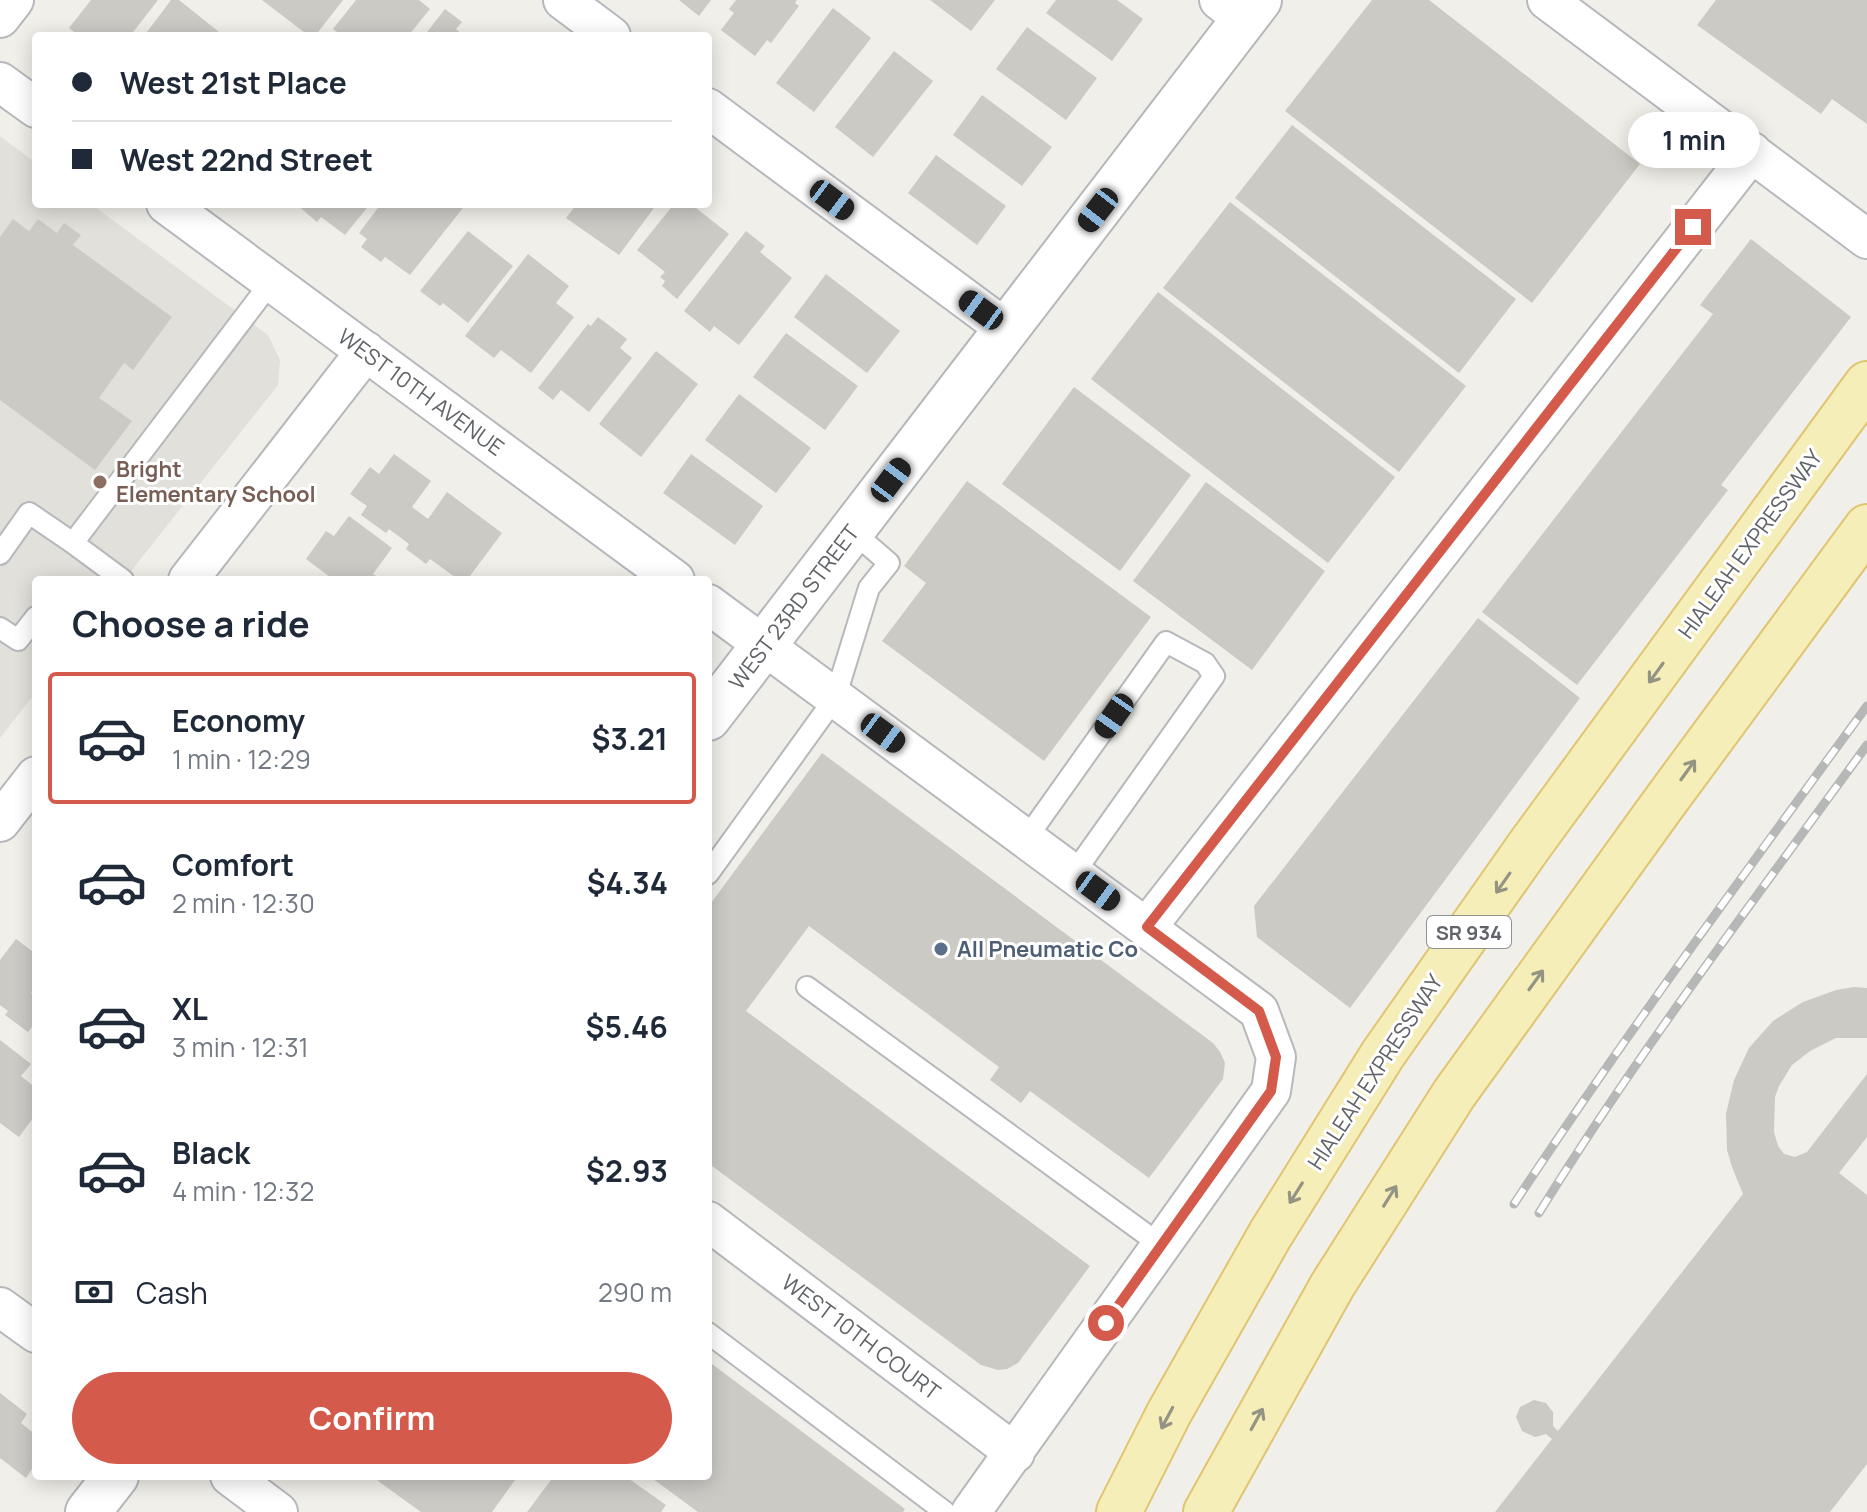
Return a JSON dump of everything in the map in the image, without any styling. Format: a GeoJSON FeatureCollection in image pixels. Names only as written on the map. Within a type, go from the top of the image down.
{"type":"FeatureCollection","features":[{"type":"Feature","properties":{"kind":"main road","name":"HIALEAH EXPRESSWAY"},"geometry":{"type":"LineString","coordinates":[[1119,1512],[1169,1413],[1270,1235],[1383,1054],[1529,846],[1867,384]]}},
{"type":"Feature","properties":{"kind":"main road"},"geometry":{"type":"LineString","coordinates":[[1206,1512],[1332,1286],[1454,1094],[1867,527]]}},
{"type":"Feature","properties":{"kind":"street"},"geometry":{"type":"LineString","coordinates":[[0,18],[14,0]]}},
{"type":"Feature","properties":{"kind":"street"},"geometry":{"type":"LineString","coordinates":[[563,0],[606,32]]}},
{"type":"Feature","properties":{"kind":"street"},"geometry":{"type":"LineString","coordinates":[[1547,0],[1867,239]]}},
{"type":"Feature","properties":{"kind":"street","name":"WEST 23RD STREET"},"geometry":{"type":"LineString","coordinates":[[712,713],[1006,329],[1241,6]]}},
{"type":"Feature","properties":{"kind":"street"},"geometry":{"type":"LineString","coordinates":[[0,82],[32,105]]}},
{"type":"Feature","properties":{"kind":"street"},"geometry":{"type":"LineString","coordinates":[[712,111],[1006,329]]}},
{"type":"Feature","properties":{"kind":"street"},"geometry":{"type":"LineString","coordinates":[[1147,927],[1752,152]]}},
{"type":"Feature","properties":{"kind":"street","name":"WEST 10TH AVENUE"},"geometry":{"type":"LineString","coordinates":[[171,208],[670,576]]}},
{"type":"Feature","properties":{"kind":"street"},"geometry":{"type":"LineString","coordinates":[[191,576],[366,351]]}},
{"type":"Feature","properties":{"kind":"street"},"geometry":{"type":"LineString","coordinates":[[712,607],[1259,1011],[1276,1057],[1271,1091],[971,1512]]}},
{"type":"Feature","properties":{"kind":"street"},"geometry":{"type":"LineString","coordinates":[[0,822],[32,781]]}},
{"type":"Feature","properties":{"kind":"street","name":"WEST 10TH COURT"},"geometry":{"type":"LineString","coordinates":[[712,1224],[1015,1453]]}},
{"type":"Feature","properties":{"kind":"street"},"geometry":{"type":"LineString","coordinates":[[0,1307],[32,1330]]}},
{"type":"Feature","properties":{"kind":"street"},"geometry":{"type":"LineString","coordinates":[[88,1512],[113,1480]]}},
{"type":"Feature","properties":{"kind":"street"},"geometry":{"type":"LineString","coordinates":[[236,1480],[278,1512]]}},
{"type":"Feature","properties":{"kind":"lane"},"geometry":{"type":"LineString","coordinates":[[73,543],[271,282]]}},
{"type":"Feature","properties":{"kind":"lane"},"geometry":{"type":"LineString","coordinates":[[0,554],[29,513],[118,576]]}},
{"type":"Feature","properties":{"kind":"lane"},"geometry":{"type":"LineString","coordinates":[[712,868],[835,698],[869,588],[889,563],[852,531]]}},
{"type":"Feature","properties":{"kind":"lane"},"geometry":{"type":"LineString","coordinates":[[0,628],[18,640],[32,622]]}},
{"type":"Feature","properties":{"kind":"lane"},"geometry":{"type":"LineString","coordinates":[[1026,839],[1166,642],[1205,663],[1214,676],[1074,873]]}},
{"type":"Feature","properties":{"kind":"lane"},"geometry":{"type":"LineString","coordinates":[[807,987],[1162,1246]]}},
{"type":"Feature","properties":{"kind":"lane"},"geometry":{"type":"LineString","coordinates":[[712,1336],[945,1512]]}},
{"type":"Feature","properties":{"kind":"shaded area","name":"Bright Elementary School"},"geometry":{"type":"Polygon","coordinates":[[[0,136],[32,160],[32,208],[96,208],[268,335],[280,360],[278,385],[127,576],[32,576],[32,697],[0,738],[0,136]]]}},
{"type":"Feature","properties":{"kind":"building"},"geometry":{"type":"Polygon","coordinates":[[[91,0],[158,0],[133,32],[74,32],[69,28],[91,0]]]}},
{"type":"Feature","properties":{"kind":"building"},"geometry":{"type":"Polygon","coordinates":[[[171,0],[179,0],[219,32],[147,32],[171,0]]]}},
{"type":"Feature","properties":{"kind":"building"},"geometry":{"type":"Polygon","coordinates":[[[262,0],[343,0],[318,32],[304,32],[262,0]]]}},
{"type":"Feature","properties":{"kind":"building"},"geometry":{"type":"Polygon","coordinates":[[[356,0],[419,0],[430,9],[411,32],[337,32],[333,29],[356,0]]]}},
{"type":"Feature","properties":{"kind":"building"},"geometry":{"type":"Polygon","coordinates":[[[679,0],[711,0],[699,16],[679,0]]]}},
{"type":"Feature","properties":{"kind":"building"},"geometry":{"type":"Polygon","coordinates":[[[736,0],[797,0],[795,3],[799,6],[771,43],[767,40],[755,56],[721,30],[734,13],[729,9],[736,0]]]}},
{"type":"Feature","properties":{"kind":"building"},"geometry":{"type":"Polygon","coordinates":[[[930,0],[995,0],[971,31],[930,0]]]}},
{"type":"Feature","properties":{"kind":"building"},"geometry":{"type":"Polygon","coordinates":[[[1056,0],[1117,0],[1143,19],[1112,61],[1046,13],[1056,0]]]}},
{"type":"Feature","properties":{"kind":"building"},"geometry":{"type":"Polygon","coordinates":[[[1372,0],[1429,0],[1640,164],[1532,303],[1285,111],[1372,0]]]}},
{"type":"Feature","properties":{"kind":"building"},"geometry":{"type":"Polygon","coordinates":[[[1716,0],[1867,0],[1867,124],[1832,99],[1821,114],[1697,25],[1716,0]]]}},
{"type":"Feature","properties":{"kind":"building"},"geometry":{"type":"Polygon","coordinates":[[[833,8],[871,38],[814,112],[776,83],[833,8]]]}},
{"type":"Feature","properties":{"kind":"building"},"geometry":{"type":"Polygon","coordinates":[[[445,9],[462,22],[456,29],[459,32],[427,32],[445,9]]]}},
{"type":"Feature","properties":{"kind":"building"},"geometry":{"type":"Polygon","coordinates":[[[1027,27],[1097,78],[1066,120],[996,69],[1027,27]]]}},
{"type":"Feature","properties":{"kind":"building"},"geometry":{"type":"Polygon","coordinates":[[[894,51],[933,81],[873,157],[835,127],[894,51]]]}},
{"type":"Feature","properties":{"kind":"building"},"geometry":{"type":"Polygon","coordinates":[[[982,95],[1052,147],[1022,186],[953,135],[982,95]]]}},
{"type":"Feature","properties":{"kind":"building"},"geometry":{"type":"Polygon","coordinates":[[[1292,125],[1516,299],[1459,373],[1235,198],[1292,125]]]}},
{"type":"Feature","properties":{"kind":"building"},"geometry":{"type":"Polygon","coordinates":[[[936,155],[1006,206],[977,245],[908,193],[936,155]]]}},
{"type":"Feature","properties":{"kind":"building"},"geometry":{"type":"Polygon","coordinates":[[[1230,202],[1466,386],[1399,472],[1163,288],[1230,202]]]}},
{"type":"Feature","properties":{"kind":"building"},"geometry":{"type":"Polygon","coordinates":[[[301,208],[367,208],[345,235],[321,217],[317,222],[301,208]]]}},
{"type":"Feature","properties":{"kind":"building"},"geometry":{"type":"Polygon","coordinates":[[[378,208],[463,208],[410,275],[385,257],[381,262],[361,247],[367,239],[359,233],[378,208]]]}},
{"type":"Feature","properties":{"kind":"building"},"geometry":{"type":"Polygon","coordinates":[[[574,208],[654,208],[619,255],[566,218],[574,208]]]}},
{"type":"Feature","properties":{"kind":"building"},"geometry":{"type":"Polygon","coordinates":[[[671,208],[696,208],[729,234],[677,299],[662,286],[665,281],[660,277],[665,272],[637,250],[671,208]]]}},
{"type":"Feature","properties":{"kind":"building"},"geometry":{"type":"Polygon","coordinates":[[[13,219],[29,231],[38,219],[57,233],[64,223],[81,235],[73,245],[172,317],[133,370],[124,363],[99,398],[132,421],[95,470],[0,400],[0,237],[13,219]]]}},
{"type":"Feature","properties":{"kind":"building"},"geometry":{"type":"Polygon","coordinates":[[[468,231],[513,266],[468,323],[443,303],[440,306],[420,291],[468,231]]]}},
{"type":"Feature","properties":{"kind":"building"},"geometry":{"type":"Polygon","coordinates":[[[746,231],[765,246],[760,252],[792,278],[739,345],[714,326],[710,332],[684,311],[746,231]]]}},
{"type":"Feature","properties":{"kind":"building"},"geometry":{"type":"Polygon","coordinates":[[[1751,239],[1851,317],[1721,485],[1728,490],[1577,685],[1482,612],[1713,314],[1700,305],[1751,239]]]}},
{"type":"Feature","properties":{"kind":"building"},"geometry":{"type":"Polygon","coordinates":[[[528,254],[569,286],[556,303],[574,317],[531,373],[501,350],[494,358],[465,336],[528,254]]]}},
{"type":"Feature","properties":{"kind":"building"},"geometry":{"type":"Polygon","coordinates":[[[826,274],[900,331],[867,373],[794,317],[826,274]]]}},
{"type":"Feature","properties":{"kind":"building"},"geometry":{"type":"Polygon","coordinates":[[[1158,292],[1395,477],[1328,563],[1091,379],[1158,292]]]}},
{"type":"Feature","properties":{"kind":"building"},"geometry":{"type":"Polygon","coordinates":[[[598,317],[627,339],[620,348],[632,358],[589,412],[561,390],[553,400],[538,388],[588,324],[591,326],[598,317]]]}},
{"type":"Feature","properties":{"kind":"building"},"geometry":{"type":"Polygon","coordinates":[[[786,333],[858,386],[825,430],[753,377],[786,333]]]}},
{"type":"Feature","properties":{"kind":"building"},"geometry":{"type":"Polygon","coordinates":[[[656,351],[698,384],[641,457],[599,424],[656,351]]]}},
{"type":"Feature","properties":{"kind":"building"},"geometry":{"type":"Polygon","coordinates":[[[1074,387],[1191,475],[1120,571],[1002,484],[1074,387]]]}},
{"type":"Feature","properties":{"kind":"building"},"geometry":{"type":"Polygon","coordinates":[[[739,394],[811,448],[776,493],[705,440],[739,394]]]}},
{"type":"Feature","properties":{"kind":"building"},"geometry":{"type":"Polygon","coordinates":[[[394,454],[431,481],[412,507],[428,519],[447,492],[502,533],[470,576],[453,576],[430,559],[426,564],[406,549],[409,544],[389,529],[386,533],[361,515],[367,506],[350,494],[370,467],[379,474],[394,454]]]}},
{"type":"Feature","properties":{"kind":"building"},"geometry":{"type":"Polygon","coordinates":[[[691,454],[763,506],[735,545],[663,493],[691,454]]]}},
{"type":"Feature","properties":{"kind":"building"},"geometry":{"type":"Polygon","coordinates":[[[967,481],[1151,617],[1044,761],[882,641],[926,583],[904,566],[967,481]]]}},
{"type":"Feature","properties":{"kind":"building"},"geometry":{"type":"Polygon","coordinates":[[[1206,482],[1325,571],[1252,670],[1133,581],[1206,482]]]}},
{"type":"Feature","properties":{"kind":"building"},"geometry":{"type":"Polygon","coordinates":[[[349,516],[392,548],[373,574],[376,576],[329,576],[306,559],[326,531],[334,536],[349,516]]]}},
{"type":"Feature","properties":{"kind":"building"},"geometry":{"type":"Polygon","coordinates":[[[1478,618],[1580,698],[1350,1008],[1257,937],[1254,906],[1478,618]]]}},
{"type":"Feature","properties":{"kind":"building"},"geometry":{"type":"Polygon","coordinates":[[[822,753],[1213,1043],[1220,1052],[1225,1063],[1223,1079],[1149,1178],[1030,1091],[1021,1103],[990,1080],[999,1067],[809,926],[746,1011],[1090,1266],[1018,1363],[998,1370],[981,1365],[712,1166],[712,902],[822,753]]]}},
{"type":"Feature","properties":{"kind":"building"},"geometry":{"type":"Polygon","coordinates":[[[16,939],[32,951],[32,1027],[28,1032],[5,1015],[8,1011],[0,1005],[0,960],[16,939]]]}},
{"type":"Feature","properties":{"kind":"building"},"geometry":{"type":"Polygon","coordinates":[[[1854,987],[1867,988],[1867,1038],[1836,1038],[1810,1051],[1792,1065],[1775,1097],[1774,1132],[1784,1154],[1795,1157],[1807,1152],[1867,1074],[1867,1137],[1839,1173],[1867,1195],[1867,1464],[1830,1512],[1495,1512],[1552,1439],[1546,1434],[1535,1437],[1522,1431],[1516,1417],[1520,1407],[1534,1400],[1546,1403],[1553,1412],[1553,1426],[1558,1431],[1743,1194],[1727,1150],[1726,1114],[1734,1080],[1749,1048],[1773,1021],[1803,1002],[1854,987]]]}},
{"type":"Feature","properties":{"kind":"building"},"geometry":{"type":"Polygon","coordinates":[[[0,1040],[31,1064],[21,1076],[32,1085],[32,1119],[19,1137],[0,1123],[0,1040]]]}},
{"type":"Feature","properties":{"kind":"building"},"geometry":{"type":"Polygon","coordinates":[[[712,1364],[905,1509],[903,1512],[698,1512],[654,1480],[712,1480],[712,1364]]]}},
{"type":"Feature","properties":{"kind":"building"},"geometry":{"type":"Polygon","coordinates":[[[0,1393],[27,1414],[21,1423],[32,1432],[32,1469],[26,1478],[0,1458],[0,1393]]]}},
{"type":"Feature","properties":{"kind":"building"},"geometry":{"type":"Polygon","coordinates":[[[515,1480],[492,1512],[421,1512],[378,1481],[515,1480]]]}},
{"type":"Feature","properties":{"kind":"building"},"geometry":{"type":"Polygon","coordinates":[[[551,1480],[631,1480],[666,1505],[661,1512],[527,1512],[551,1480]]]}},
{"type":"Feature","properties":{"kind":"railway"},"geometry":{"type":"LineString","coordinates":[[1514,1204],[1643,1015],[1867,706]]}},
{"type":"Feature","properties":{"kind":"railway"},"geometry":{"type":"LineString","coordinates":[[1539,1213],[1657,1034],[1867,745]]}},
{"type":"Feature","properties":{"kind":"place","name":"Bright Elementary School"},"geometry":{"type":"Point","coordinates":[100,482]}},
{"type":"Feature","properties":{"kind":"place","name":"All Pneumatic Co"},"geometry":{"type":"Point","coordinates":[941,949]}},
{"type":"Feature","properties":{"kind":"route"},"geometry":{"type":"LineString","coordinates":[[1106,1323],[1271,1091],[1276,1057],[1259,1011],[1147,927],[1693,227]]}}]}
